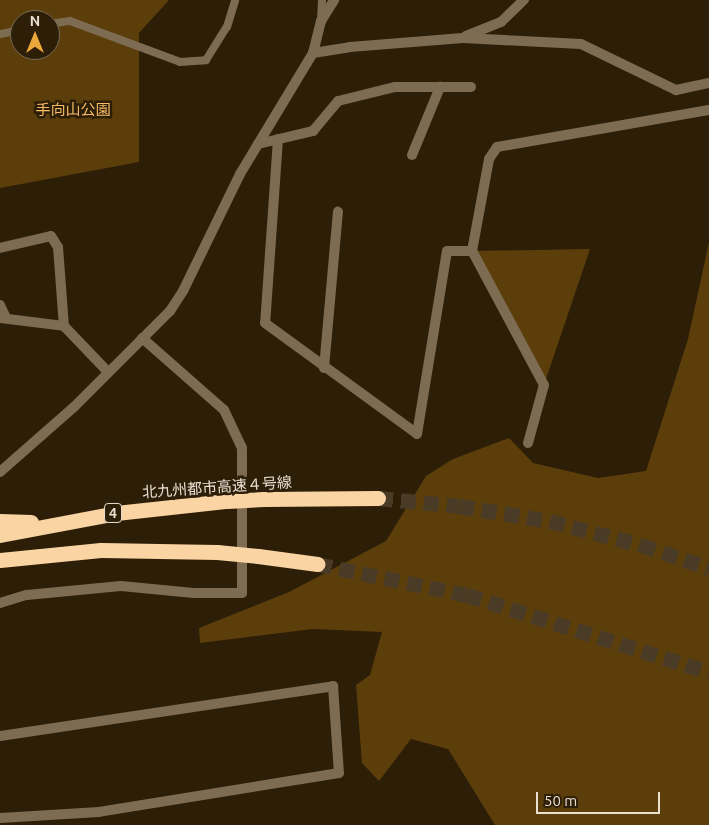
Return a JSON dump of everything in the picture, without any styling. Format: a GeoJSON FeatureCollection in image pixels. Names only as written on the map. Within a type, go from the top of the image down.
{"type":"FeatureCollection","features":[{"type":"Feature","properties":{"kind":"highway","name":"北九州都市高速４号線"},"geometry":{"type":"LineString","coordinates":[[0,535],[63,522],[174,505],[227,501],[378,498]]}},
{"type":"Feature","properties":{"kind":"highway"},"geometry":{"type":"LineString","coordinates":[[0,521],[63,522]]}},
{"type":"Feature","properties":{"kind":"highway"},"geometry":{"type":"LineString","coordinates":[[0,560],[101,550],[217,552],[317,564]]}},
{"type":"Feature","properties":{"kind":"street"},"geometry":{"type":"LineString","coordinates":[[0,472],[47,433],[170,311],[184,291],[258,144],[313,53],[322,21],[334,0]]}},
{"type":"Feature","properties":{"kind":"street"},"geometry":{"type":"LineString","coordinates":[[463,38],[501,22],[524,0]]}},
{"type":"Feature","properties":{"kind":"street"},"geometry":{"type":"LineString","coordinates":[[313,53],[463,38],[581,44],[676,90],[709,83]]}},
{"type":"Feature","properties":{"kind":"street"},"geometry":{"type":"LineString","coordinates":[[258,144],[313,131],[338,101],[394,87],[471,87]]}},
{"type":"Feature","properties":{"kind":"street"},"geometry":{"type":"LineString","coordinates":[[412,155],[440,87]]}},
{"type":"Feature","properties":{"kind":"street"},"geometry":{"type":"LineString","coordinates":[[528,443],[544,385],[472,251],[489,158],[497,147],[709,110]]}},
{"type":"Feature","properties":{"kind":"street"},"geometry":{"type":"LineString","coordinates":[[278,139],[265,323],[324,368],[417,434],[447,251],[472,251]]}},
{"type":"Feature","properties":{"kind":"street"},"geometry":{"type":"LineString","coordinates":[[324,368],[338,212]]}},
{"type":"Feature","properties":{"kind":"street"},"geometry":{"type":"LineString","coordinates":[[0,248],[51,236],[58,247],[64,326]]}},
{"type":"Feature","properties":{"kind":"street"},"geometry":{"type":"LineString","coordinates":[[0,305],[3,318],[64,326],[108,372]]}},
{"type":"Feature","properties":{"kind":"street"},"geometry":{"type":"LineString","coordinates":[[0,603],[28,594],[121,586],[194,594],[242,594],[242,448],[224,410],[142,338]]}},
{"type":"Feature","properties":{"kind":"street"},"geometry":{"type":"LineString","coordinates":[[0,736],[333,686],[339,773],[99,812],[0,818]]}},
{"type":"Feature","properties":{"kind":"lane"},"geometry":{"type":"LineString","coordinates":[[60,22],[70,21],[180,62],[206,60],[228,27],[235,0]]}},
{"type":"Feature","properties":{"kind":"lane"},"geometry":{"type":"LineString","coordinates":[[322,0],[322,21]]}},
{"type":"Feature","properties":{"kind":"green space","name":"手向山公園"},"geometry":{"type":"Polygon","coordinates":[[[0,0],[169,0],[139,33],[139,162],[0,188],[0,0]]]}},
{"type":"Feature","properties":{"kind":"green space"},"geometry":{"type":"Polygon","coordinates":[[[709,242],[709,825],[495,825],[448,749],[411,739],[379,781],[362,763],[356,685],[370,675],[382,632],[313,629],[200,643],[199,628],[289,592],[386,541],[426,476],[453,459],[509,438],[533,463],[598,478],[646,471],[688,339],[709,242]]]}},
{"type":"Feature","properties":{"kind":"green space"},"geometry":{"type":"Polygon","coordinates":[[[590,249],[544,385],[472,251],[590,249]]]}},
{"type":"Feature","properties":{"kind":"tunnel"},"geometry":{"type":"LineString","coordinates":[[378,498],[459,506],[550,521],[641,545],[709,568]]}},
{"type":"Feature","properties":{"kind":"tunnel"},"geometry":{"type":"LineString","coordinates":[[317,564],[467,595],[709,672]]}}]}
